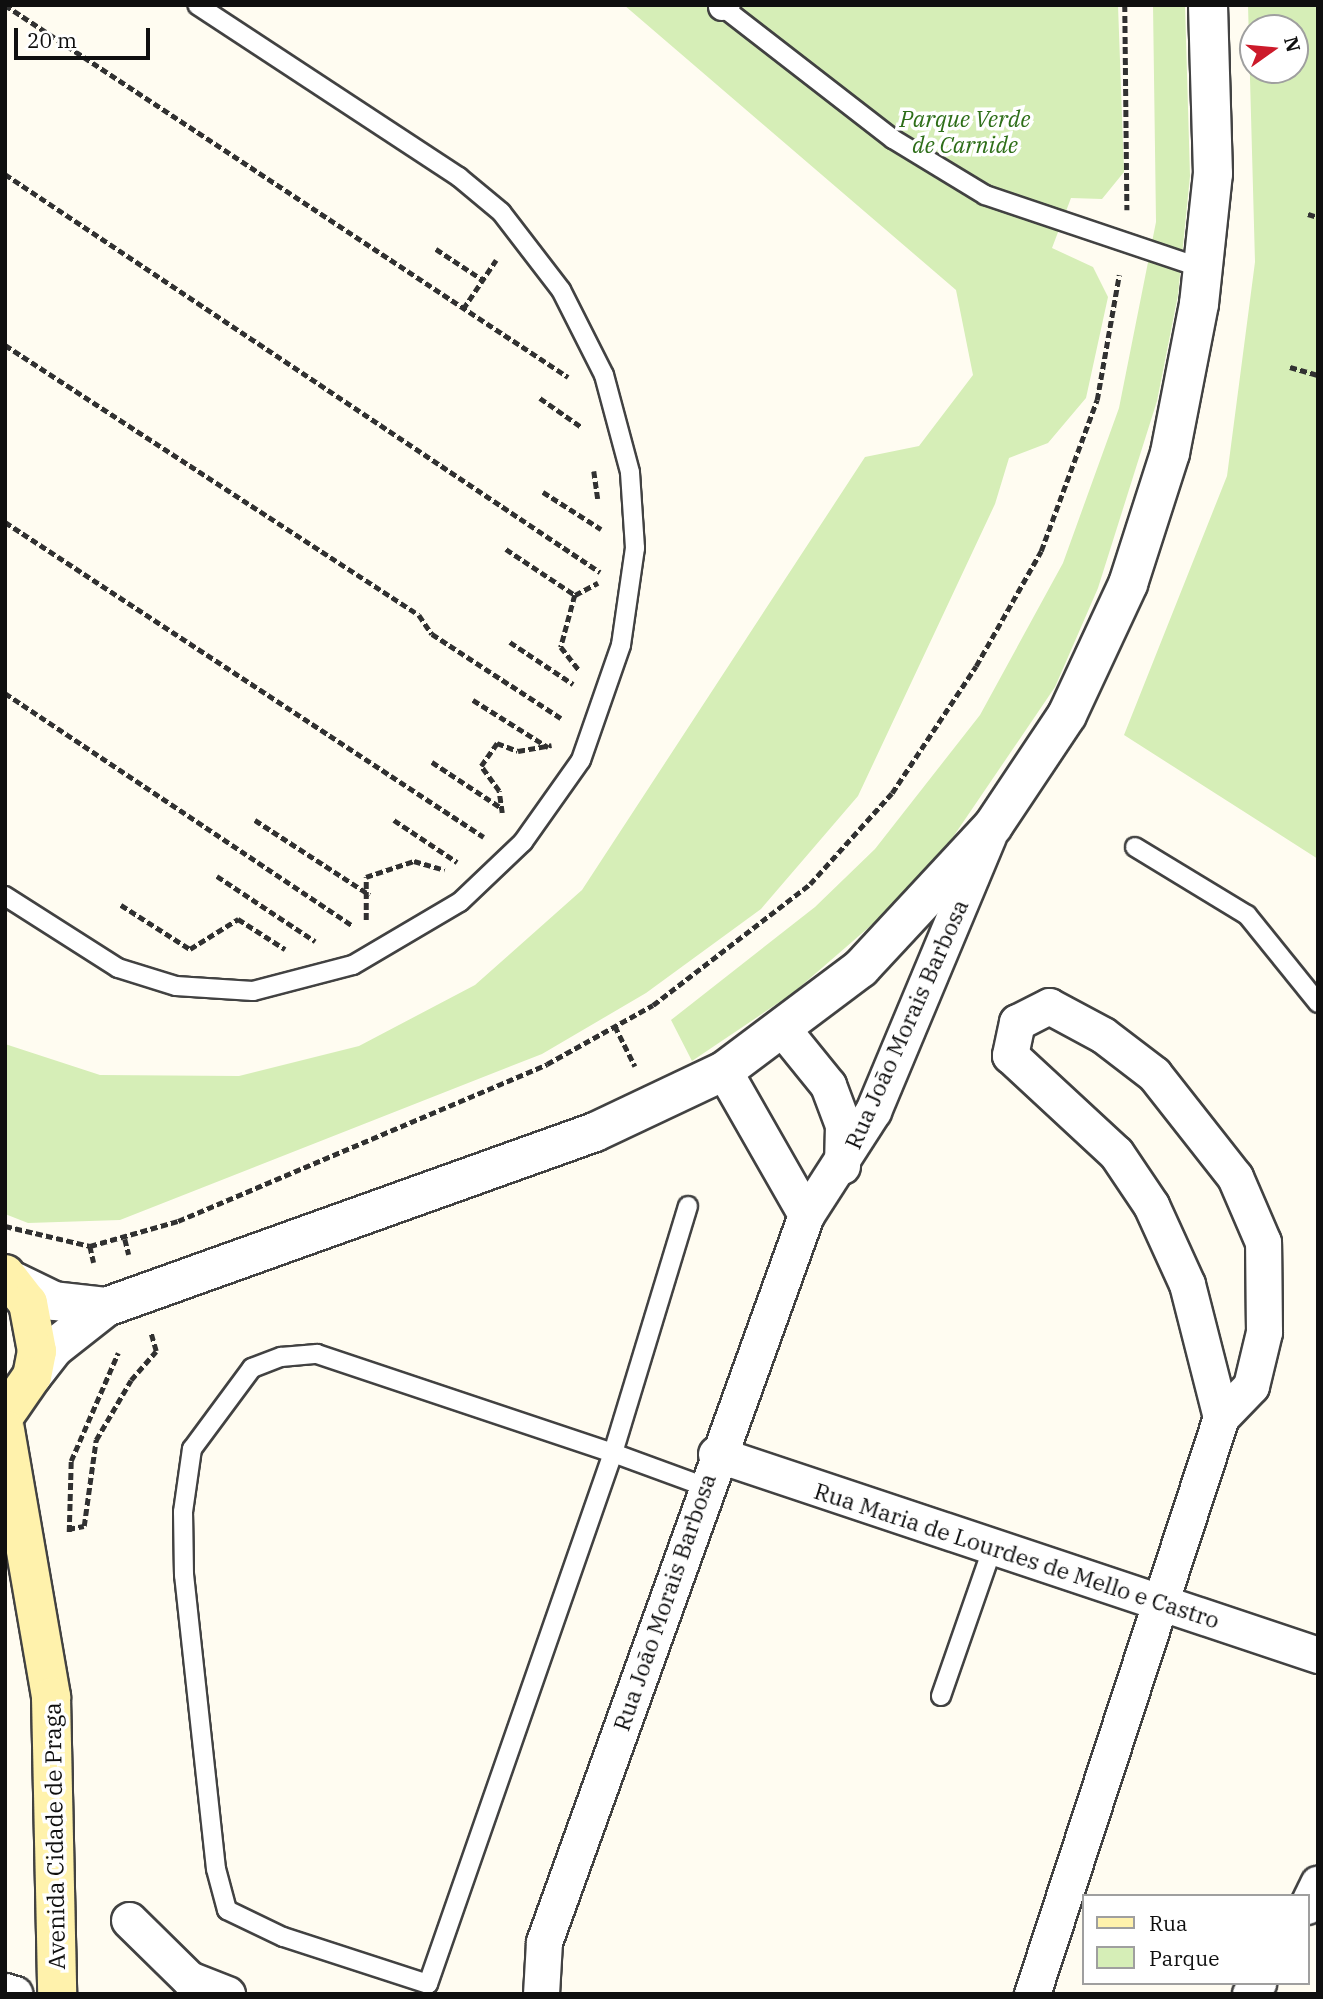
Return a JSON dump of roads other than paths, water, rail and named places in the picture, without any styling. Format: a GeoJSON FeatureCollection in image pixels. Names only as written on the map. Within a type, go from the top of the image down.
{"type":"FeatureCollection","features":[{"type":"Feature","properties":{"kind":"main road"},"geometry":{"type":"LineString","coordinates":[[5,1415],[32,1376],[35,1325],[10,1278]]}},
{"type":"Feature","properties":{"kind":"main road","name":"Avenida Cidade de Praga"},"geometry":{"type":"LineString","coordinates":[[5,1430],[27,1538],[51,1697],[58,1893],[57,1994]]}},
{"type":"Feature","properties":{"kind":"street"},"geometry":{"type":"LineString","coordinates":[[32,1376],[54,1347],[123,1301],[596,1132],[724,1071],[861,968],[992,826],[1067,715],[1128,584],[1170,453],[1202,268],[1213,174],[1208,5]]}},
{"type":"Feature","properties":{"kind":"street","name":"Rua João Morais Barbosa"},"geometry":{"type":"LineString","coordinates":[[541,1994],[544,1942],[716,1454],[806,1214],[842,1166],[873,1111],[992,826]]}},
{"type":"Feature","properties":{"kind":"street"},"geometry":{"type":"LineString","coordinates":[[1032,1994],[1163,1604],[1221,1417],[1251,1386],[1261,1346],[1262,1242],[1235,1177],[1154,1074],[1103,1035],[1049,1006],[1017,1022],[1010,1055],[1116,1153],[1151,1205],[1187,1284],[1221,1417]]}},
{"type":"Feature","properties":{"kind":"street"},"geometry":{"type":"LineString","coordinates":[[782,1027],[828,1085],[843,1125],[842,1166]]}},
{"type":"Feature","properties":{"kind":"street"},"geometry":{"type":"LineString","coordinates":[[724,1071],[806,1214]]}},
{"type":"Feature","properties":{"kind":"street"},"geometry":{"type":"LineString","coordinates":[[10,1278],[54,1301],[123,1301]]}},
{"type":"Feature","properties":{"kind":"street","name":"Rua Maria de Lourdes de Mello e Castro"},"geometry":{"type":"LineString","coordinates":[[716,1454],[1318,1656]]}},
{"type":"Feature","properties":{"kind":"street"},"geometry":{"type":"LineString","coordinates":[[1309,1902],[1318,1883]]}},
{"type":"Feature","properties":{"kind":"street"},"geometry":{"type":"LineString","coordinates":[[129,1920],[189,1979],[227,1994]]}},
{"type":"Feature","properties":{"kind":"street"},"geometry":{"type":"LineString","coordinates":[[5,1990],[15,1994]]}},
{"type":"Feature","properties":{"kind":"lane"},"geometry":{"type":"LineString","coordinates":[[5,896],[118,968],[176,986],[253,991],[319,977],[388,948],[460,902],[523,842],[581,760],[608,693],[632,591],[635,514],[604,375],[561,290],[516,230],[459,177],[197,5]]}},
{"type":"Feature","properties":{"kind":"lane"},"geometry":{"type":"LineString","coordinates":[[723,6],[893,139],[985,195],[1202,268]]}},
{"type":"Feature","properties":{"kind":"lane"},"geometry":{"type":"LineString","coordinates":[[1135,847],[1247,915],[1318,1003]]}},
{"type":"Feature","properties":{"kind":"lane"},"geometry":{"type":"LineString","coordinates":[[688,1206],[613,1453],[428,1984],[283,1937],[227,1910],[216,1869],[185,1588],[183,1513],[192,1449],[252,1368],[281,1357],[317,1354],[613,1453],[706,1487]]}},
{"type":"Feature","properties":{"kind":"lane"},"geometry":{"type":"LineString","coordinates":[[941,1696],[993,1547]]}},
{"type":"Feature","properties":{"kind":"park label","name":"Parque Verde de Carnide"},"geometry":{"type":"Point","coordinates":[965,131]}}]}
